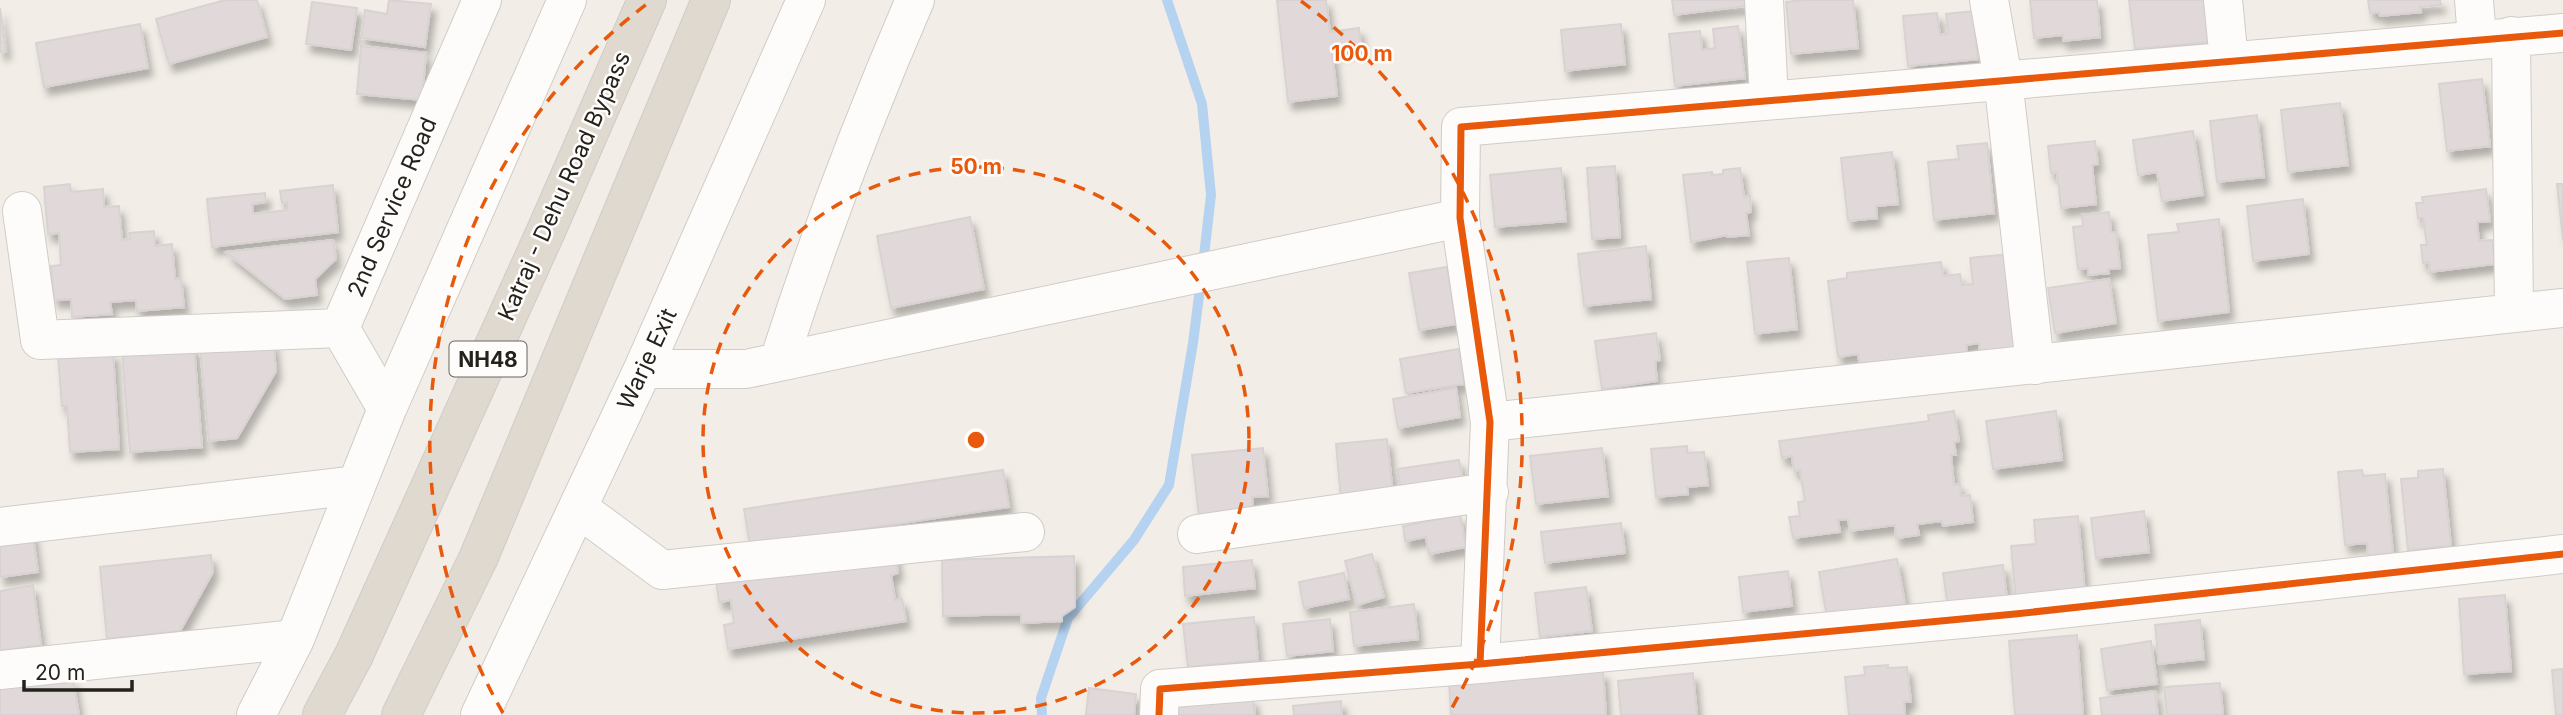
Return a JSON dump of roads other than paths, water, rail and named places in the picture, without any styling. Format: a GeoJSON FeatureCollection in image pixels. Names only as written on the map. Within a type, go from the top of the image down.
{"type":"FeatureCollection","features":[{"type":"Feature","properties":{"kind":"highway","name":"Katraj - Dehu Road Bypass"},"geometry":{"type":"LineString","coordinates":[[322,715],[360,642],[647,0]]}},
{"type":"Feature","properties":{"kind":"highway","name":"NH48"},"geometry":{"type":"LineString","coordinates":[[401,715],[478,559],[711,0]]}},
{"type":"Feature","properties":{"kind":"street","name":"2nd Service Road"},"geometry":{"type":"LineString","coordinates":[[340,328],[482,0]]}},
{"type":"Feature","properties":{"kind":"street"},"geometry":{"type":"LineString","coordinates":[[256,715],[295,639],[387,409],[567,0]]}},
{"type":"Feature","properties":{"kind":"street","name":"Warje Exit"},"geometry":{"type":"LineString","coordinates":[[480,715],[643,369],[806,0]]}},
{"type":"Feature","properties":{"kind":"street"},"geometry":{"type":"LineString","coordinates":[[779,361],[880,79],[915,0]]}},
{"type":"Feature","properties":{"kind":"street"},"geometry":{"type":"LineString","coordinates":[[1764,0],[1769,100]]}},
{"type":"Feature","properties":{"kind":"street"},"geometry":{"type":"LineString","coordinates":[[1989,0],[2003,79],[2035,365]]}},
{"type":"Feature","properties":{"kind":"street"},"geometry":{"type":"LineString","coordinates":[[2223,0],[2229,61]]}},
{"type":"Feature","properties":{"kind":"street"},"geometry":{"type":"LineString","coordinates":[[2474,0],[2494,38],[2514,313]]}},
{"type":"Feature","properties":{"kind":"street"},"geometry":{"type":"LineString","coordinates":[[1480,664],[1490,422],[1460,218],[1461,127],[2563,33]]}},
{"type":"Feature","properties":{"kind":"street"},"geometry":{"type":"LineString","coordinates":[[22,211],[40,340],[340,328],[387,409]]}},
{"type":"Feature","properties":{"kind":"street"},"geometry":{"type":"LineString","coordinates":[[643,369],[746,369],[1460,218]]}},
{"type":"Feature","properties":{"kind":"street"},"geometry":{"type":"LineString","coordinates":[[1490,422],[2563,308]]}},
{"type":"Feature","properties":{"kind":"street"},"geometry":{"type":"LineString","coordinates":[[0,527],[356,485]]}},
{"type":"Feature","properties":{"kind":"street"},"geometry":{"type":"LineString","coordinates":[[1197,534],[1489,492]]}},
{"type":"Feature","properties":{"kind":"street"},"geometry":{"type":"LineString","coordinates":[[578,508],[662,570],[1025,533]]}},
{"type":"Feature","properties":{"kind":"street"},"geometry":{"type":"LineString","coordinates":[[1159,715],[1160,689],[1480,664],[2015,614],[2563,554]]}},
{"type":"Feature","properties":{"kind":"street"},"geometry":{"type":"LineString","coordinates":[[0,670],[295,639]]}},
{"type":"Feature","properties":{"kind":"waterway"},"geometry":{"type":"LineString","coordinates":[[1167,0],[1202,104],[1211,195],[1203,264]]}},
{"type":"Feature","properties":{"kind":"waterway"},"geometry":{"type":"LineString","coordinates":[[1042,715],[1041,698],[1068,618],[1134,540],[1169,485],[1201,280]]}}]}
